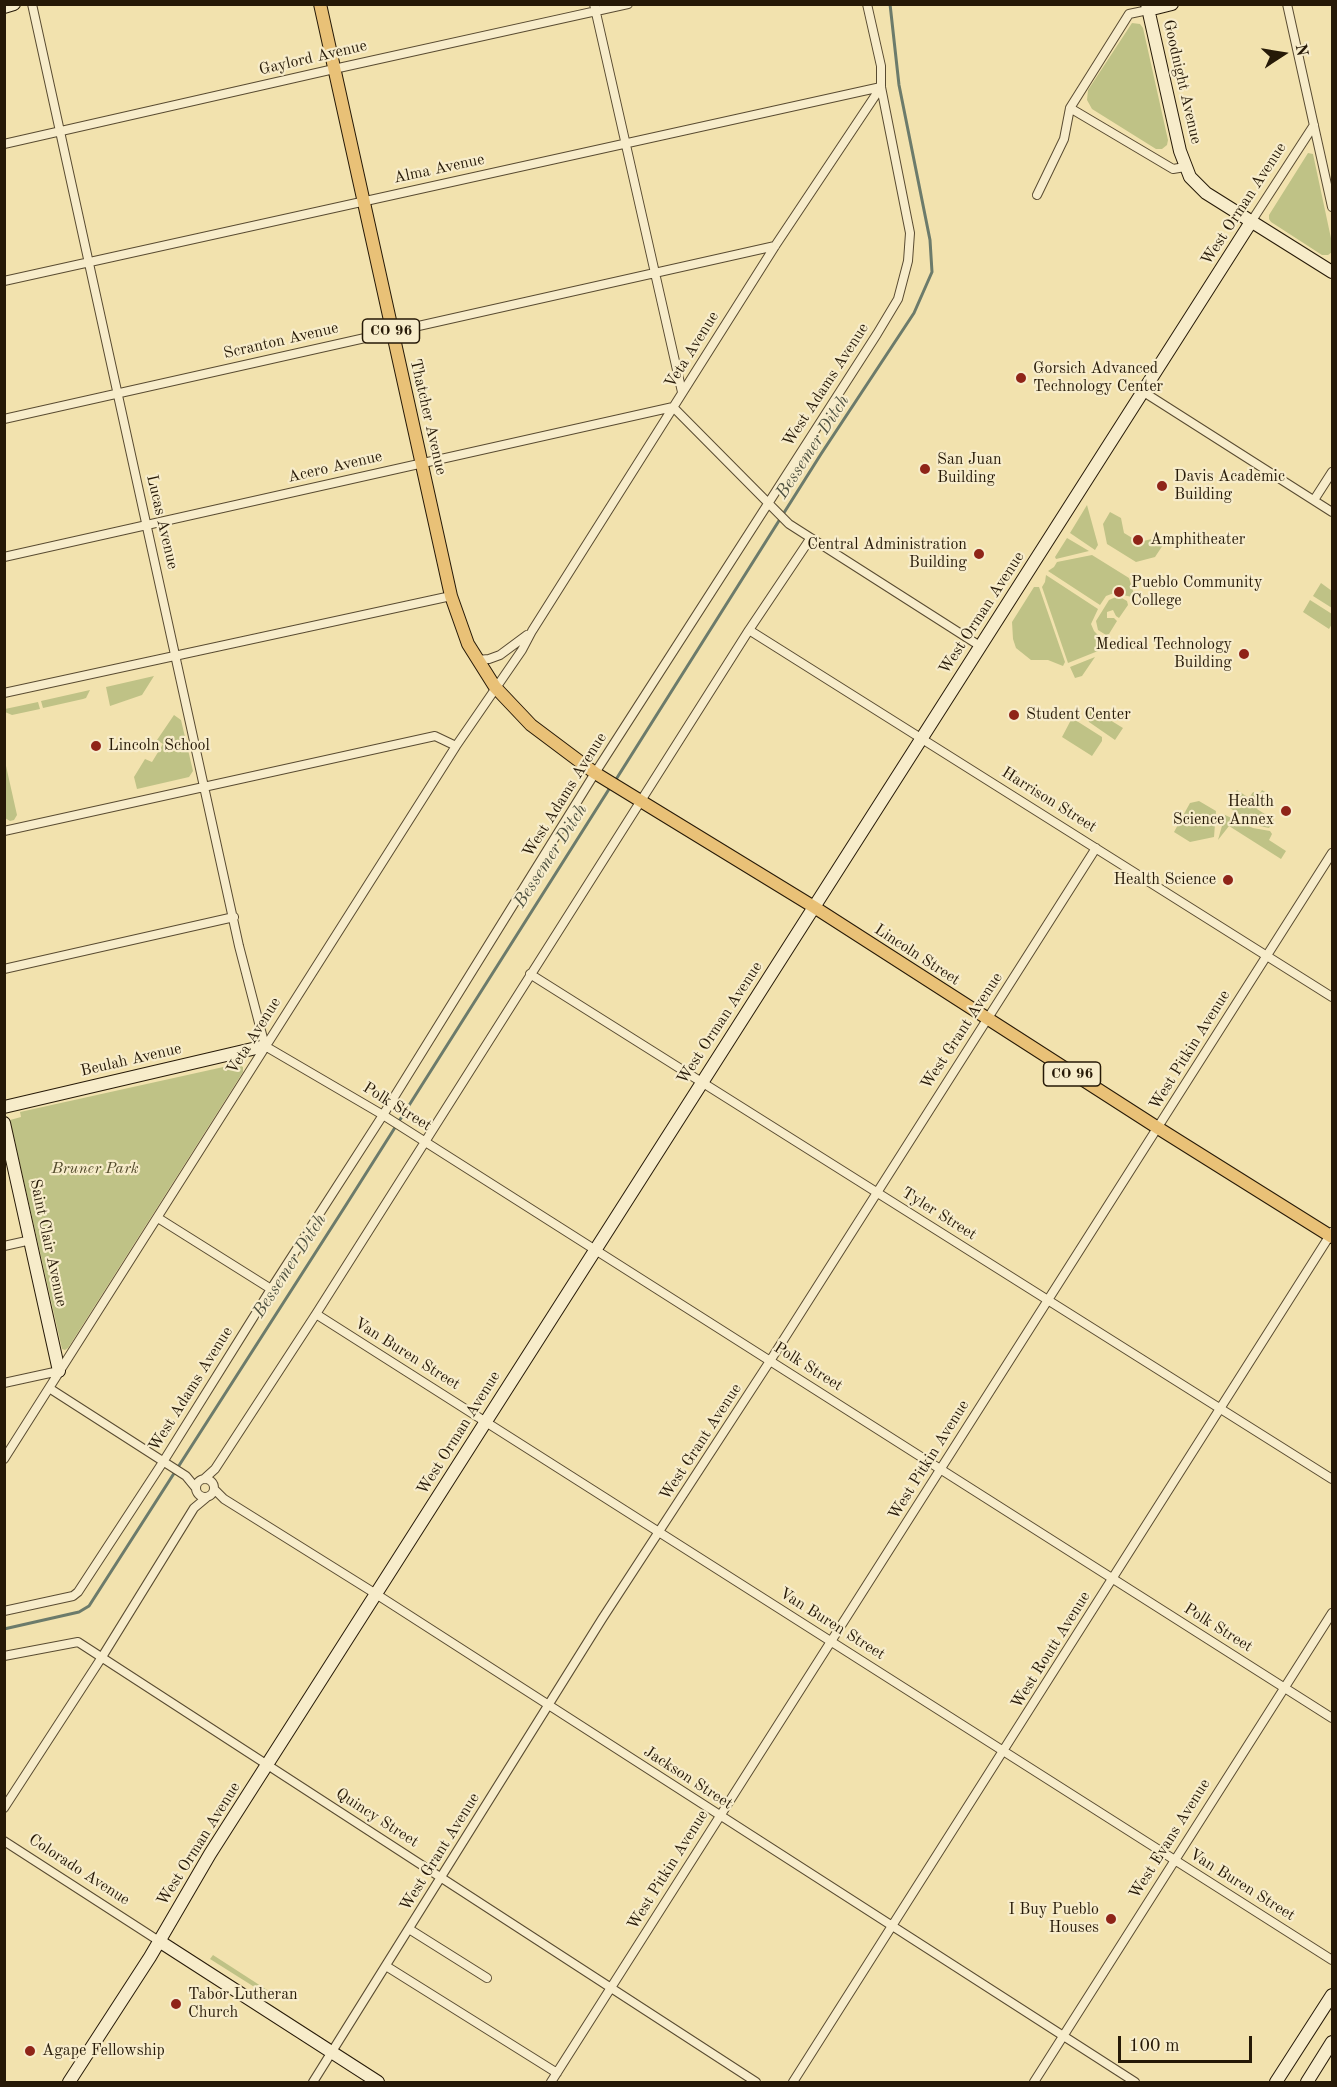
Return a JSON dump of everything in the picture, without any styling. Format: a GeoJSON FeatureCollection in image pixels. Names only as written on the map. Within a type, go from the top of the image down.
{"type":"FeatureCollection","features":[{"type":"Feature","properties":{"kind":"main road","name":"Thatcher Avenue"},"geometry":{"type":"LineString","coordinates":[[320,4],[451,596],[468,644],[495,687]]}},
{"type":"Feature","properties":{"kind":"main road","name":"Lincoln Street"},"geometry":{"type":"LineString","coordinates":[[495,687],[531,725],[600,776],[814,907],[1158,1128],[1332,1235]]}},
{"type":"Feature","properties":{"kind":"street"},"geometry":{"type":"LineString","coordinates":[[4,7],[14,4]]}},
{"type":"Feature","properties":{"kind":"street","name":"Lucas Avenue"},"geometry":{"type":"LineString","coordinates":[[32,4],[234,917],[265,1046]]}},
{"type":"Feature","properties":{"kind":"street","name":"Gaylord Avenue"},"geometry":{"type":"LineString","coordinates":[[4,144],[595,8],[628,4]]}},
{"type":"Feature","properties":{"kind":"street","name":"West Adams Avenue"},"geometry":{"type":"LineString","coordinates":[[4,1611],[73,1596],[78,1592],[167,1464],[271,1289],[600,776],[769,502],[898,299],[908,261],[910,233],[881,87],[881,66],[867,4]]}},
{"type":"Feature","properties":{"kind":"street"},"geometry":{"type":"LineString","coordinates":[[1036,195],[1064,138],[1070,108],[1129,14],[1148,7],[1172,4]]}},
{"type":"Feature","properties":{"kind":"street"},"geometry":{"type":"LineString","coordinates":[[1287,4],[1332,207]]}},
{"type":"Feature","properties":{"kind":"street","name":"Goodnight Avenue"},"geometry":{"type":"LineString","coordinates":[[1148,7],[1185,167]]}},
{"type":"Feature","properties":{"kind":"street"},"geometry":{"type":"LineString","coordinates":[[595,8],[682,392]]}},
{"type":"Feature","properties":{"kind":"street","name":"Alma Avenue"},"geometry":{"type":"LineString","coordinates":[[4,281],[881,87]]}},
{"type":"Feature","properties":{"kind":"street","name":"Veta Avenue"},"geometry":{"type":"LineString","coordinates":[[4,1459],[456,746],[522,650],[775,246],[881,87]]}},
{"type":"Feature","properties":{"kind":"street"},"geometry":{"type":"LineString","coordinates":[[1070,108],[1173,169],[1185,167],[1198,186],[1332,272]]}},
{"type":"Feature","properties":{"kind":"street","name":"West Orman Avenue"},"geometry":{"type":"LineString","coordinates":[[69,2082],[159,1941],[210,1854],[1142,391],[1314,125]]}},
{"type":"Feature","properties":{"kind":"street","name":"Scranton Avenue"},"geometry":{"type":"LineString","coordinates":[[4,419],[775,246]]}},
{"type":"Feature","properties":{"kind":"street"},"geometry":{"type":"LineString","coordinates":[[1142,391],[1332,512]]}},
{"type":"Feature","properties":{"kind":"street"},"geometry":{"type":"LineString","coordinates":[[673,407],[789,524],[980,646]]}},
{"type":"Feature","properties":{"kind":"street","name":"Acero Avenue"},"geometry":{"type":"LineString","coordinates":[[4,557],[673,407]]}},
{"type":"Feature","properties":{"kind":"street"},"geometry":{"type":"LineString","coordinates":[[1314,500],[1332,471]]}},
{"type":"Feature","properties":{"kind":"street"},"geometry":{"type":"LineString","coordinates":[[4,1808],[102,1657],[194,1508],[214,1468],[316,1314],[530,974],[636,798],[810,539]]}},
{"type":"Feature","properties":{"kind":"street"},"geometry":{"type":"LineString","coordinates":[[4,693],[451,596]]}},
{"type":"Feature","properties":{"kind":"street","name":"Harrison Street"},"geometry":{"type":"LineString","coordinates":[[749,630],[1332,997]]}},
{"type":"Feature","properties":{"kind":"street","name":"Veta Avenue"},"geometry":{"type":"LineString","coordinates":[[477,660],[500,655],[518,644],[532,631]]}},
{"type":"Feature","properties":{"kind":"street"},"geometry":{"type":"LineString","coordinates":[[4,831],[435,736],[456,746]]}},
{"type":"Feature","properties":{"kind":"street","name":"West Grant Avenue"},"geometry":{"type":"LineString","coordinates":[[313,2082],[602,1620],[660,1533],[1096,848]]}},
{"type":"Feature","properties":{"kind":"street","name":"West Pitkin Avenue"},"geometry":{"type":"LineString","coordinates":[[551,2082],[1332,853]]}},
{"type":"Feature","properties":{"kind":"street"},"geometry":{"type":"LineString","coordinates":[[4,969],[234,917]]}},
{"type":"Feature","properties":{"kind":"street","name":"Tyler Street"},"geometry":{"type":"LineString","coordinates":[[530,974],[1332,1479]]}},
{"type":"Feature","properties":{"kind":"street","name":"Beulah Avenue"},"geometry":{"type":"LineString","coordinates":[[4,1107],[265,1046]]}},
{"type":"Feature","properties":{"kind":"street","name":"Polk Street"},"geometry":{"type":"LineString","coordinates":[[265,1046],[383,1116],[1332,1718]]}},
{"type":"Feature","properties":{"kind":"street","name":"Saint Clair Avenue"},"geometry":{"type":"LineString","coordinates":[[4,1123],[59,1371]]}},
{"type":"Feature","properties":{"kind":"street"},"geometry":{"type":"LineString","coordinates":[[158,1218],[271,1289]]}},
{"type":"Feature","properties":{"kind":"street","name":"West Routt Avenue"},"geometry":{"type":"LineString","coordinates":[[793,2082],[1332,1235]]}},
{"type":"Feature","properties":{"kind":"street"},"geometry":{"type":"LineString","coordinates":[[4,1246],[31,1240]]}},
{"type":"Feature","properties":{"kind":"street","name":"Van Buren Street"},"geometry":{"type":"LineString","coordinates":[[316,1314],[1332,1960]]}},
{"type":"Feature","properties":{"kind":"street"},"geometry":{"type":"LineString","coordinates":[[4,1383],[59,1371]]}},
{"type":"Feature","properties":{"kind":"street","name":"Jackson Street"},"geometry":{"type":"LineString","coordinates":[[50,1388],[187,1477],[376,1594],[1135,2082]]}},
{"type":"Feature","properties":{"kind":"street","name":"West Evans Avenue"},"geometry":{"type":"LineString","coordinates":[[1034,2082],[1332,1613]]}},
{"type":"Feature","properties":{"kind":"street","name":"Quincy Street"},"geometry":{"type":"LineString","coordinates":[[4,1656],[78,1642],[756,2082]]}},
{"type":"Feature","properties":{"kind":"street","name":"Colorado Avenue"},"geometry":{"type":"LineString","coordinates":[[4,1842],[378,2082]]}},
{"type":"Feature","properties":{"kind":"street"},"geometry":{"type":"LineString","coordinates":[[409,1929],[487,1978]]}},
{"type":"Feature","properties":{"kind":"street"},"geometry":{"type":"LineString","coordinates":[[386,1966],[557,2073]]}},
{"type":"Feature","properties":{"kind":"street"},"geometry":{"type":"LineString","coordinates":[[1276,2082],[1332,1995]]}},
{"type":"Feature","properties":{"kind":"street"},"geometry":{"type":"LineString","coordinates":[[1307,2082],[1332,2042]]}},
{"type":"Feature","properties":{"kind":"green space"},"geometry":{"type":"Polygon","coordinates":[[[1132,23],[1140,24],[1143,28],[1168,140],[1167,145],[1162,149],[1156,149],[1092,109],[1087,100],[1088,90],[1132,23]]]}},
{"type":"Feature","properties":{"kind":"green space"},"geometry":{"type":"Polygon","coordinates":[[[1308,153],[1313,154],[1332,243],[1332,252],[1328,255],[1322,255],[1269,219],[1269,215],[1308,153]]]}},
{"type":"Feature","properties":{"kind":"green space"},"geometry":{"type":"Polygon","coordinates":[[[1087,505],[1098,545],[1095,550],[1070,533],[1087,505]]]}},
{"type":"Feature","properties":{"kind":"green space"},"geometry":{"type":"Polygon","coordinates":[[[1110,512],[1121,518],[1124,533],[1139,542],[1152,539],[1163,545],[1155,557],[1136,562],[1107,544],[1103,524],[1110,512]]]}},
{"type":"Feature","properties":{"kind":"green space"},"geometry":{"type":"Polygon","coordinates":[[[1067,538],[1089,551],[1056,559],[1055,557],[1067,538]]]}},
{"type":"Feature","properties":{"kind":"green space"},"geometry":{"type":"Polygon","coordinates":[[[1092,555],[1129,578],[1134,594],[1132,597],[1114,593],[1106,596],[1100,605],[1048,571],[1057,562],[1092,555]]]}},
{"type":"Feature","properties":{"kind":"green space"},"geometry":{"type":"Polygon","coordinates":[[[1046,575],[1098,609],[1091,624],[1094,631],[1104,641],[1098,651],[1068,663],[1042,587],[1046,575]]]}},
{"type":"Feature","properties":{"kind":"green space"},"geometry":{"type":"Polygon","coordinates":[[[1321,583],[1332,591],[1332,608],[1313,596],[1321,583]]]}},
{"type":"Feature","properties":{"kind":"green space"},"geometry":{"type":"Polygon","coordinates":[[[1034,587],[1039,587],[1065,662],[1063,666],[1048,660],[1031,660],[1016,648],[1012,622],[1034,587]]]}},
{"type":"Feature","properties":{"kind":"green space"},"geometry":{"type":"Polygon","coordinates":[[[1118,596],[1127,601],[1128,605],[1119,618],[1113,610],[1107,612],[1107,618],[1114,618],[1117,621],[1106,635],[1098,630],[1096,621],[1109,600],[1118,596]]]}},
{"type":"Feature","properties":{"kind":"green space"},"geometry":{"type":"Polygon","coordinates":[[[1310,600],[1332,614],[1332,624],[1329,629],[1303,612],[1310,600]]]}},
{"type":"Feature","properties":{"kind":"green space"},"geometry":{"type":"Polygon","coordinates":[[[1095,657],[1082,676],[1075,678],[1070,667],[1095,657]]]}},
{"type":"Feature","properties":{"kind":"green space"},"geometry":{"type":"Polygon","coordinates":[[[154,676],[142,695],[110,706],[106,687],[154,676]]]}},
{"type":"Feature","properties":{"kind":"green space"},"geometry":{"type":"Polygon","coordinates":[[[90,690],[86,698],[43,708],[41,701],[90,690]]]}},
{"type":"Feature","properties":{"kind":"green space"},"geometry":{"type":"Polygon","coordinates":[[[38,702],[40,709],[12,715],[5,712],[5,709],[38,702]]]}},
{"type":"Feature","properties":{"kind":"green space"},"geometry":{"type":"Polygon","coordinates":[[[1092,709],[1123,728],[1115,740],[1089,722],[1087,716],[1092,709]]]}},
{"type":"Feature","properties":{"kind":"green space"},"geometry":{"type":"Polygon","coordinates":[[[174,715],[181,720],[193,771],[189,777],[137,789],[134,777],[145,759],[152,762],[163,744],[157,740],[174,715]]]}},
{"type":"Feature","properties":{"kind":"green space"},"geometry":{"type":"Polygon","coordinates":[[[1072,718],[1102,737],[1102,741],[1092,756],[1062,737],[1072,718]]]}},
{"type":"Feature","properties":{"kind":"green space"},"geometry":{"type":"Polygon","coordinates":[[[4,757],[17,815],[14,820],[10,821],[5,818],[4,757]]]}},
{"type":"Feature","properties":{"kind":"green space"},"geometry":{"type":"Polygon","coordinates":[[[1237,790],[1249,798],[1253,792],[1259,795],[1262,790],[1267,793],[1257,809],[1274,820],[1269,828],[1255,825],[1227,806],[1237,790]]]}},
{"type":"Feature","properties":{"kind":"green space"},"geometry":{"type":"Polygon","coordinates":[[[1199,801],[1216,811],[1214,837],[1190,842],[1174,832],[1190,803],[1199,801]]]}},
{"type":"Feature","properties":{"kind":"green space"},"geometry":{"type":"Polygon","coordinates":[[[1225,815],[1253,828],[1270,831],[1272,834],[1269,840],[1286,851],[1281,859],[1229,826],[1218,840],[1225,815]]]}},
{"type":"Feature","properties":{"kind":"green space","name":"Bruner Park"},"geometry":{"type":"Polygon","coordinates":[[[237,1064],[243,1067],[243,1072],[68,1348],[62,1349],[10,1120],[21,1117],[20,1112],[237,1064]]]}},
{"type":"Feature","properties":{"kind":"green space"},"geometry":{"type":"Polygon","coordinates":[[[213,1955],[278,1997],[275,2000],[210,1959],[213,1955]]]}},
{"type":"Feature","properties":{"kind":"waterway","name":"Bessemer Ditch"},"geometry":{"type":"LineString","coordinates":[[615,781],[821,454],[914,313],[932,272],[930,240],[899,85],[890,4]]}},
{"type":"Feature","properties":{"kind":"waterway","name":"Bessemer Ditch"},"geometry":{"type":"LineString","coordinates":[[4,1629],[79,1612],[89,1606],[611,786]]}},
{"type":"Feature","properties":{"kind":"place","name":"Gorsich Advanced Technology Center"},"geometry":{"type":"Point","coordinates":[1021,378]}},
{"type":"Feature","properties":{"kind":"place","name":"San Juan Building"},"geometry":{"type":"Point","coordinates":[925,469]}},
{"type":"Feature","properties":{"kind":"place","name":"Davis Academic Building"},"geometry":{"type":"Point","coordinates":[1162,486]}},
{"type":"Feature","properties":{"kind":"place","name":"Amphitheater"},"geometry":{"type":"Point","coordinates":[1138,540]}},
{"type":"Feature","properties":{"kind":"place","name":"Central Administration Building"},"geometry":{"type":"Point","coordinates":[979,554]}},
{"type":"Feature","properties":{"kind":"place","name":"Pueblo Community College"},"geometry":{"type":"Point","coordinates":[1119,592]}},
{"type":"Feature","properties":{"kind":"place","name":"Medical Technology Building"},"geometry":{"type":"Point","coordinates":[1244,654]}},
{"type":"Feature","properties":{"kind":"place","name":"Student Center"},"geometry":{"type":"Point","coordinates":[1014,715]}},
{"type":"Feature","properties":{"kind":"place","name":"Lincoln School"},"geometry":{"type":"Point","coordinates":[96,746]}},
{"type":"Feature","properties":{"kind":"place","name":"Health Science Annex"},"geometry":{"type":"Point","coordinates":[1286,811]}},
{"type":"Feature","properties":{"kind":"place","name":"Health Science"},"geometry":{"type":"Point","coordinates":[1228,880]}},
{"type":"Feature","properties":{"kind":"place","name":"I Buy Pueblo Houses"},"geometry":{"type":"Point","coordinates":[1111,1919]}},
{"type":"Feature","properties":{"kind":"place","name":"Tabor Lutheran Church"},"geometry":{"type":"Point","coordinates":[176,2004]}},
{"type":"Feature","properties":{"kind":"place","name":"Agape Fellowship"},"geometry":{"type":"Point","coordinates":[30,2051]}}]}
